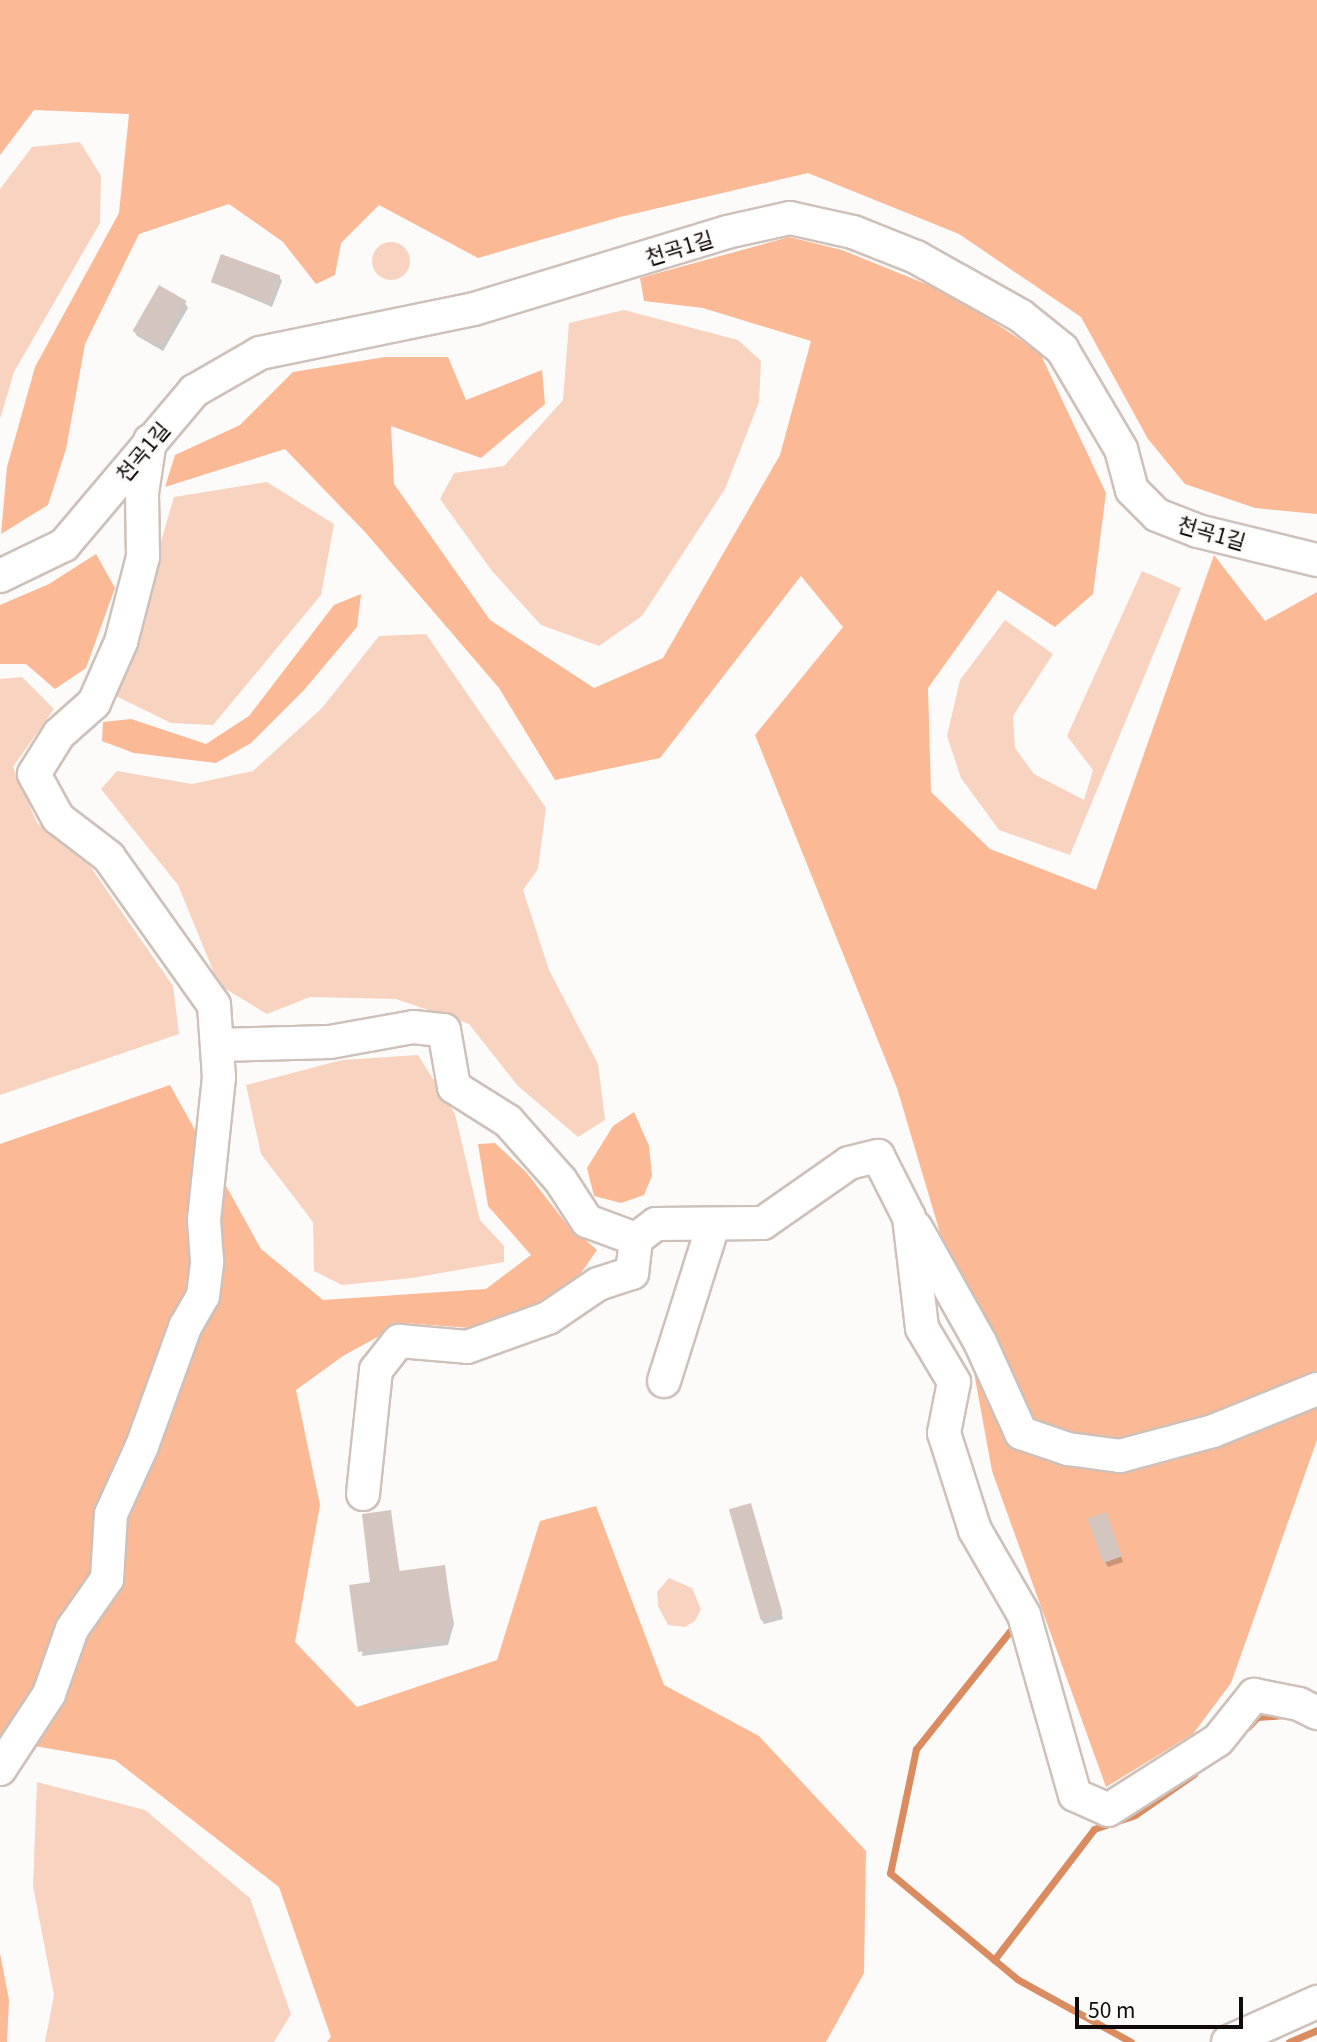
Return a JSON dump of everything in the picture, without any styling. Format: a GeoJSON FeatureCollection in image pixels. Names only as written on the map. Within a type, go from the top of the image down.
{"type":"FeatureCollection","features":[{"type":"Feature","properties":{"kind":"street","name":"천곡1길"},"geometry":{"type":"LineString","coordinates":[[0,576],[64,545],[194,391],[260,353],[474,309],[727,232],[790,218],[853,232],[916,257],[1021,316],[1062,349],[1121,449],[1132,490],[1157,515],[1198,531],[1317,560]]}},
{"type":"Feature","properties":{"kind":"street"},"geometry":{"type":"LineString","coordinates":[[0,1769],[49,1694],[72,1629],[107,1579],[111,1514],[142,1446],[185,1327],[203,1296],[218,1045],[214,1005],[109,857],[58,818],[34,774],[59,734],[94,703],[121,642],[142,557],[142,493],[150,440]]}},
{"type":"Feature","properties":{"kind":"street"},"geometry":{"type":"LineString","coordinates":[[218,1045],[330,1042],[414,1027],[444,1030],[454,1087],[508,1121],[561,1181],[587,1221],[636,1239]]}},
{"type":"Feature","properties":{"kind":"street"},"geometry":{"type":"LineString","coordinates":[[363,1494],[376,1370],[399,1341],[467,1347],[548,1318],[598,1284],[632,1273],[636,1239],[656,1224],[713,1226],[763,1223],[849,1163],[878,1156],[909,1217],[980,1342],[1021,1433],[1068,1449],[1120,1456],[1213,1431],[1317,1389]]}},
{"type":"Feature","properties":{"kind":"street"},"geometry":{"type":"LineString","coordinates":[[909,1217],[922,1328],[954,1381],[944,1433],[975,1530],[1024,1615],[1075,1796],[1108,1810],[1218,1740],[1254,1695],[1299,1704],[1317,1713]]}},
{"type":"Feature","properties":{"kind":"street"},"geometry":{"type":"LineString","coordinates":[[664,1381],[713,1226]]}},
{"type":"Feature","properties":{"kind":"street"},"geometry":{"type":"LineString","coordinates":[[1228,2042],[1317,2002]]}},
{"type":"Feature","properties":{"kind":"shaded area"},"geometry":{"type":"Polygon","coordinates":[[[0,0],[1317,0],[1317,514],[1255,508],[1185,484],[1148,439],[1081,317],[959,234],[808,173],[620,217],[478,258],[379,205],[341,243],[335,275],[316,284],[283,242],[229,204],[139,234],[85,344],[66,449],[48,505],[1,534],[7,467],[35,367],[119,213],[129,114],[34,110],[0,155],[0,0]]]}},
{"type":"Feature","properties":{"kind":"shaded area"},"geometry":{"type":"Polygon","coordinates":[[[80,142],[101,176],[100,223],[14,372],[0,419],[0,189],[32,147],[80,142]]]}},
{"type":"Feature","properties":{"kind":"shaded area"},"geometry":{"type":"Polygon","coordinates":[[[789,237],[842,250],[953,295],[1040,353],[1106,493],[1093,594],[1055,627],[998,590],[928,688],[931,792],[990,849],[1096,890],[1214,555],[1265,621],[1317,592],[1317,1440],[1231,1683],[1193,1734],[1106,1787],[992,1471],[962,1307],[897,1088],[755,735],[843,627],[801,576],[660,758],[555,780],[499,688],[365,532],[285,449],[165,487],[175,455],[240,425],[293,372],[385,357],[448,357],[466,400],[542,370],[545,404],[481,458],[391,426],[394,484],[490,620],[594,688],[663,658],[780,455],[811,341],[703,308],[644,301],[640,278],[789,237]]]}},
{"type":"Feature","properties":{"kind":"shaded area"},"geometry":{"type":"Polygon","coordinates":[[[391,242],[404,248],[410,261],[404,274],[391,280],[378,274],[372,261],[378,248],[391,242]]]}},
{"type":"Feature","properties":{"kind":"shaded area"},"geometry":{"type":"Polygon","coordinates":[[[624,310],[738,340],[761,361],[759,402],[725,489],[642,616],[599,646],[541,625],[492,571],[440,499],[454,473],[504,466],[563,400],[569,323],[624,310]]]}},
{"type":"Feature","properties":{"kind":"shaded area"},"geometry":{"type":"Polygon","coordinates":[[[267,482],[334,524],[321,595],[213,725],[171,723],[116,696],[174,497],[267,482]]]}},
{"type":"Feature","properties":{"kind":"shaded area"},"geometry":{"type":"Polygon","coordinates":[[[96,554],[115,588],[86,668],[55,689],[26,664],[0,664],[0,605],[49,584],[96,554]]]}},
{"type":"Feature","properties":{"kind":"shaded area"},"geometry":{"type":"Polygon","coordinates":[[[1142,571],[1181,588],[1070,855],[999,830],[961,778],[947,736],[960,680],[1005,620],[1053,654],[1013,716],[1015,748],[1034,774],[1084,800],[1093,770],[1067,736],[1142,571]]]}},
{"type":"Feature","properties":{"kind":"shaded area"},"geometry":{"type":"Polygon","coordinates":[[[361,594],[357,627],[304,690],[251,743],[216,763],[134,753],[102,741],[103,722],[131,719],[206,744],[249,716],[334,605],[361,594]]]}},
{"type":"Feature","properties":{"kind":"shaded area"},"geometry":{"type":"Polygon","coordinates":[[[426,634],[546,808],[538,869],[523,890],[549,970],[598,1064],[605,1120],[578,1137],[518,1086],[469,1024],[396,999],[310,997],[267,1014],[219,985],[178,885],[101,789],[117,771],[192,784],[253,771],[322,708],[379,636],[426,634]]]}},
{"type":"Feature","properties":{"kind":"shaded area"},"geometry":{"type":"Polygon","coordinates":[[[22,677],[54,709],[13,767],[37,823],[90,866],[173,986],[179,1034],[0,1095],[0,679],[22,677]]]}},
{"type":"Feature","properties":{"kind":"shaded area"},"geometry":{"type":"Polygon","coordinates":[[[418,1055],[455,1114],[480,1220],[504,1246],[504,1262],[412,1278],[342,1285],[314,1271],[313,1222],[261,1154],[246,1085],[342,1060],[418,1055]]]}},
{"type":"Feature","properties":{"kind":"shaded area"},"geometry":{"type":"Polygon","coordinates":[[[170,1085],[261,1249],[323,1300],[486,1289],[531,1255],[488,1206],[478,1144],[495,1143],[526,1172],[565,1222],[597,1250],[581,1273],[539,1305],[470,1328],[403,1323],[343,1356],[296,1390],[320,1505],[295,1642],[357,1707],[497,1660],[540,1521],[596,1506],[664,1685],[759,1736],[866,1851],[864,1973],[826,2042],[327,2042],[331,2037],[279,1887],[115,1760],[0,1740],[0,1144],[170,1085]]]}},
{"type":"Feature","properties":{"kind":"shaded area"},"geometry":{"type":"Polygon","coordinates":[[[634,1112],[649,1146],[652,1176],[644,1195],[621,1203],[594,1196],[587,1168],[613,1126],[634,1112]]]}},
{"type":"Feature","properties":{"kind":"shaded area"},"geometry":{"type":"Polygon","coordinates":[[[669,1578],[692,1588],[701,1609],[695,1621],[685,1627],[668,1625],[658,1606],[657,1592],[669,1578]]]}},
{"type":"Feature","properties":{"kind":"shaded area"},"geometry":{"type":"Polygon","coordinates":[[[37,1782],[145,1810],[250,1898],[291,2014],[274,2042],[45,2042],[54,1995],[33,1886],[37,1782]]]}},
{"type":"Feature","properties":{"kind":"shaded area"},"geometry":{"type":"Polygon","coordinates":[[[0,1953],[9,2000],[7,2042],[0,2042],[0,1953]]]}},
{"type":"Feature","properties":{"kind":"building"},"geometry":{"type":"Polygon","coordinates":[[[221,254],[280,276],[270,304],[211,282],[221,254]]]}},
{"type":"Feature","properties":{"kind":"building"},"geometry":{"type":"Polygon","coordinates":[[[159,285],[187,301],[160,347],[132,331],[159,285]]]}},
{"type":"Feature","properties":{"kind":"building"},"geometry":{"type":"Polygon","coordinates":[[[751,1503],[783,1614],[761,1620],[729,1509],[751,1503]]]}},
{"type":"Feature","properties":{"kind":"building"},"geometry":{"type":"Polygon","coordinates":[[[391,1510],[399,1571],[445,1565],[452,1618],[446,1641],[358,1652],[349,1585],[370,1582],[362,1514],[391,1510]]]}},
{"type":"Feature","properties":{"kind":"building"},"geometry":{"type":"Polygon","coordinates":[[[1106,1512],[1122,1556],[1103,1563],[1087,1519],[1106,1512]]]}},
{"type":"Feature","properties":{"kind":"waterway"},"geometry":{"type":"LineString","coordinates":[[1010,1631],[916,1749],[890,1873],[1017,1979],[1131,2042]]}},
{"type":"Feature","properties":{"kind":"waterway"},"geometry":{"type":"LineString","coordinates":[[1248,1727],[1257,1717],[1284,1715]]}},
{"type":"Feature","properties":{"kind":"waterway"},"geometry":{"type":"LineString","coordinates":[[994,1960],[1094,1829],[1135,1815],[1194,1774]]}},
{"type":"Feature","properties":{"kind":"waterway"},"geometry":{"type":"LineString","coordinates":[[1289,2042],[1317,2030]]}}]}
